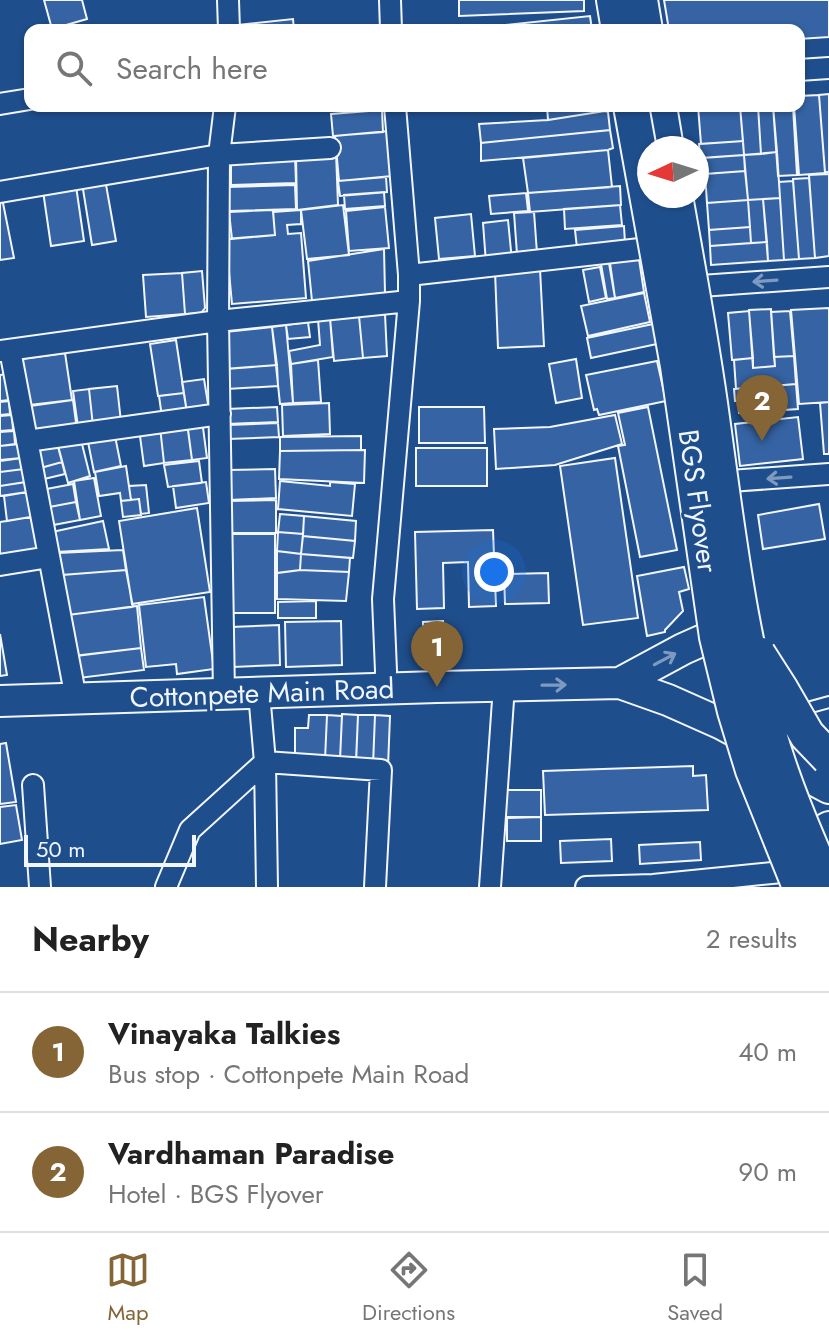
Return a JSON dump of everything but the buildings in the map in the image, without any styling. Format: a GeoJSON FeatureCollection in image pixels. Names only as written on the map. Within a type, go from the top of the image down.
{"type":"FeatureCollection","features":[{"type":"Feature","properties":{"kind":"highway"},"geometry":{"type":"LineString","coordinates":[[614,0],[618,24]]}},
{"type":"Feature","properties":{"kind":"highway"},"geometry":{"type":"LineString","coordinates":[[640,0],[644,24]]}},
{"type":"Feature","properties":{"kind":"highway","name":"BGS Flyover"},"geometry":{"type":"LineString","coordinates":[[632,112],[678,366],[717,637],[735,711],[786,876]]}},
{"type":"Feature","properties":{"kind":"highway"},"geometry":{"type":"LineString","coordinates":[[660,112],[664,136]]}},
{"type":"Feature","properties":{"kind":"highway","name":"BGS Flyover"},"geometry":{"type":"LineString","coordinates":[[677,208],[704,359],[745,633],[760,701],[778,764],[828,887]]}},
{"type":"Feature","properties":{"kind":"highway"},"geometry":{"type":"LineString","coordinates":[[745,633],[807,735],[829,758]]}},
{"type":"Feature","properties":{"kind":"main road"},"geometry":{"type":"LineString","coordinates":[[600,0],[604,24]]}},
{"type":"Feature","properties":{"kind":"main road"},"geometry":{"type":"LineString","coordinates":[[654,0],[658,24]]}},
{"type":"Feature","properties":{"kind":"main road"},"geometry":{"type":"LineString","coordinates":[[620,112],[672,366],[722,724],[786,876]]}},
{"type":"Feature","properties":{"kind":"main road"},"geometry":{"type":"LineString","coordinates":[[672,112],[676,136]]}},
{"type":"Feature","properties":{"kind":"main road"},"geometry":{"type":"LineString","coordinates":[[688,208],[740,535],[749,618],[785,758],[822,831],[829,865]]}},
{"type":"Feature","properties":{"kind":"main road","name":"Cottonpete Main Road"},"geometry":{"type":"LineString","coordinates":[[620,683],[710,637]]}},
{"type":"Feature","properties":{"kind":"main road","name":"Cottonpete Main Road"},"geometry":{"type":"LineString","coordinates":[[0,701],[620,683],[722,724],[785,758],[829,788]]}},
{"type":"Feature","properties":{"kind":"main road"},"geometry":{"type":"LineString","coordinates":[[786,876],[789,851],[822,831]]}},
{"type":"Feature","properties":{"kind":"street"},"geometry":{"type":"LineString","coordinates":[[228,0],[229,24]]}},
{"type":"Feature","properties":{"kind":"street"},"geometry":{"type":"LineString","coordinates":[[390,0],[391,24]]}},
{"type":"Feature","properties":{"kind":"street"},"geometry":{"type":"LineString","coordinates":[[805,70],[829,68]]}},
{"type":"Feature","properties":{"kind":"street"},"geometry":{"type":"LineString","coordinates":[[0,104],[24,100]]}},
{"type":"Feature","properties":{"kind":"street"},"geometry":{"type":"LineString","coordinates":[[224,112],[219,155],[218,321],[224,694]]}},
{"type":"Feature","properties":{"kind":"street"},"geometry":{"type":"LineString","coordinates":[[385,689],[383,599],[409,301],[395,112]]}},
{"type":"Feature","properties":{"kind":"street"},"geometry":{"type":"LineString","coordinates":[[0,192],[219,155],[330,148]]}},
{"type":"Feature","properties":{"kind":"street"},"geometry":{"type":"LineString","coordinates":[[409,275],[649,248]]}},
{"type":"Feature","properties":{"kind":"street"},"geometry":{"type":"LineString","coordinates":[[701,286],[829,277]]}},
{"type":"Feature","properties":{"kind":"street"},"geometry":{"type":"LineString","coordinates":[[74,698],[27,441],[5,350],[218,321],[409,301]]}},
{"type":"Feature","properties":{"kind":"street"},"geometry":{"type":"LineString","coordinates":[[27,441],[220,414]]}},
{"type":"Feature","properties":{"kind":"street"},"geometry":{"type":"LineString","coordinates":[[730,481],[829,474]]}},
{"type":"Feature","properties":{"kind":"street"},"geometry":{"type":"LineString","coordinates":[[0,565],[49,557]]}},
{"type":"Feature","properties":{"kind":"street"},"geometry":{"type":"LineString","coordinates":[[490,887],[504,686]]}},
{"type":"Feature","properties":{"kind":"street"},"geometry":{"type":"LineString","coordinates":[[259,693],[265,762],[267,887]]}},
{"type":"Feature","properties":{"kind":"street"},"geometry":{"type":"LineString","coordinates":[[166,887],[190,830],[265,762],[381,770],[375,887]]}},
{"type":"Feature","properties":{"kind":"street"},"geometry":{"type":"LineString","coordinates":[[33,785],[40,887]]}},
{"type":"Feature","properties":{"kind":"street"},"geometry":{"type":"LineString","coordinates":[[586,887],[786,876]]}},
{"type":"Feature","properties":{"kind":"lane"},"geometry":{"type":"LineString","coordinates":[[789,713],[829,702]]}},
{"type":"Feature","properties":{"kind":"place","name":"Vardhaman Paradise"},"geometry":{"type":"Point","coordinates":[762,441]}},
{"type":"Feature","properties":{"kind":"place","name":"Vinayaka Talkies"},"geometry":{"type":"Point","coordinates":[437,687]}}]}
